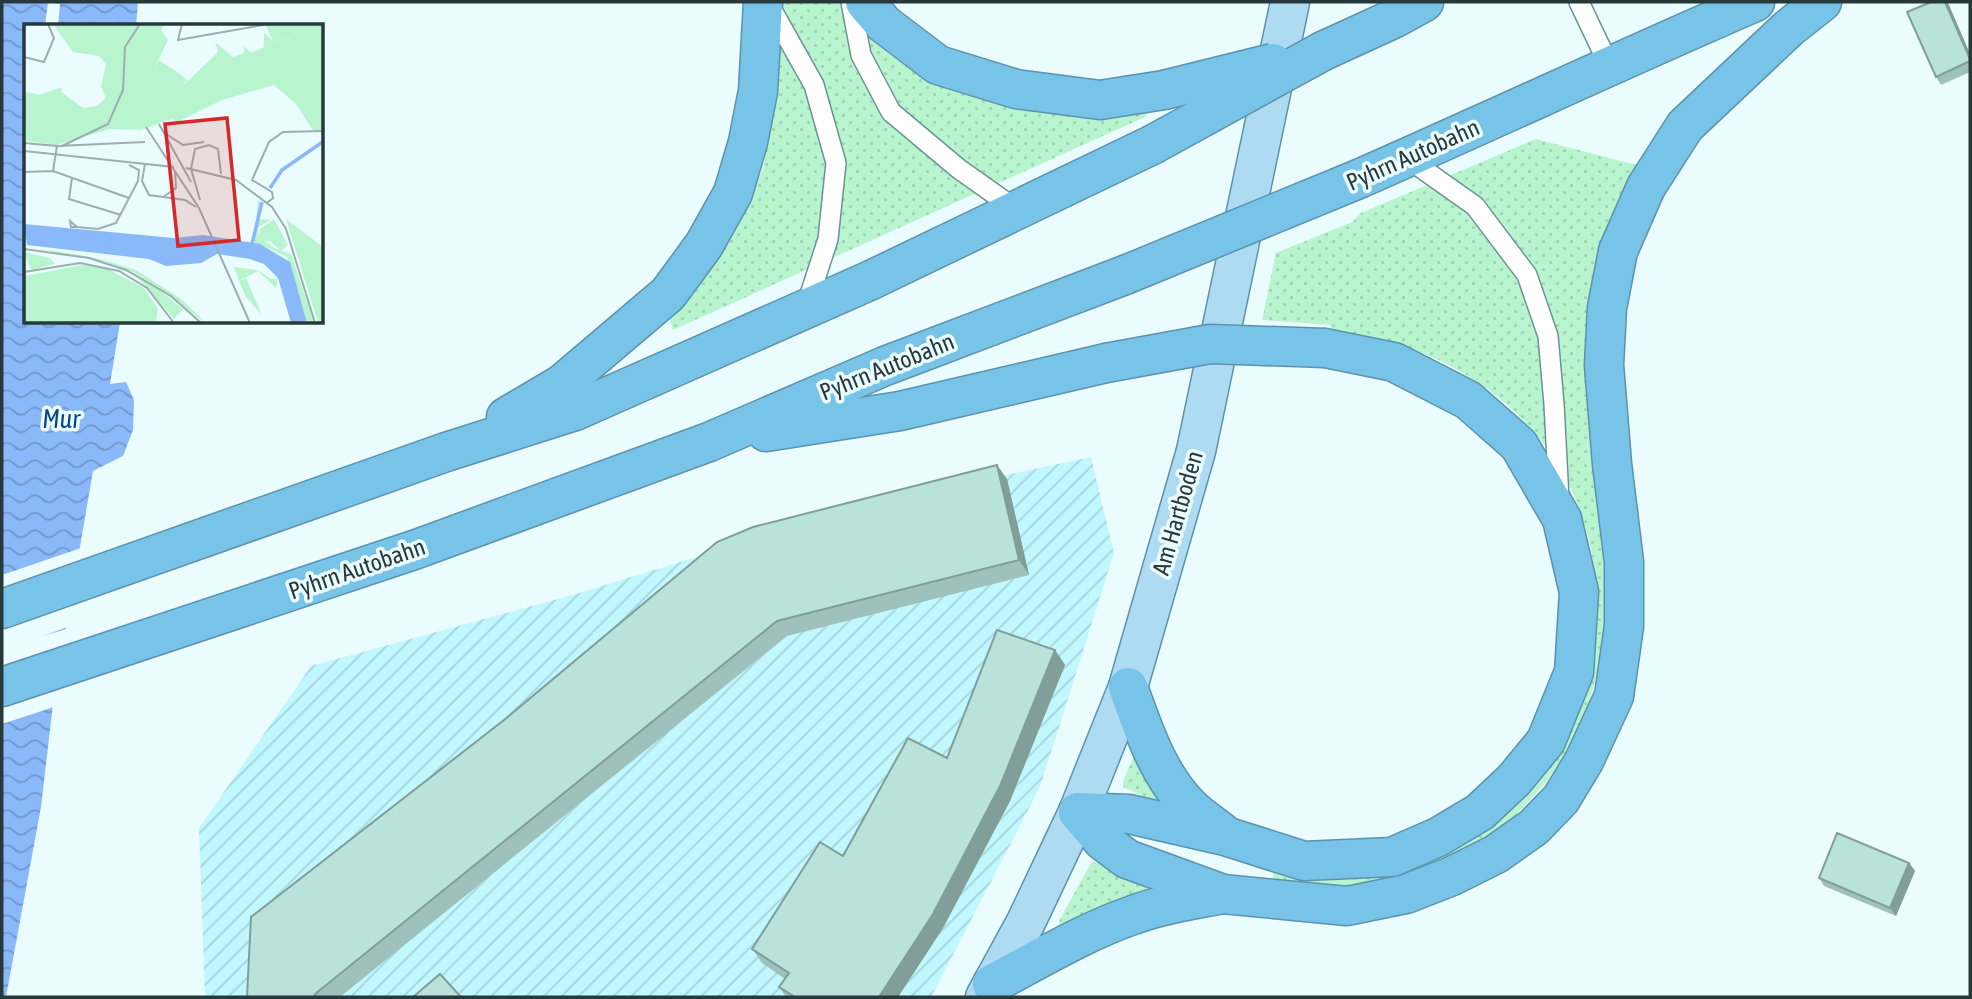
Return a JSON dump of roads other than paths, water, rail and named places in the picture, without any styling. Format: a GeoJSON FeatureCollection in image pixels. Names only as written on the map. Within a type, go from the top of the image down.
{"type":"FeatureCollection","features":[{"type":"Feature","properties":{"kind":"highway"},"geometry":{"type":"LineString","coordinates":[[446,452],[562,384],[668,294],[704,245],[733,193],[748,142],[758,91],[765,2]]}},
{"type":"Feature","properties":{"kind":"highway"},"geometry":{"type":"LineString","coordinates":[[865,2],[884,24],[937,65],[1016,89],[1100,100],[1164,90],[1323,51]]}},
{"type":"Feature","properties":{"kind":"highway","name":"Pyhrn Autobahn"},"geometry":{"type":"LineString","coordinates":[[2,687],[414,550],[709,442],[885,366],[1125,275],[1361,178],[1755,2]]}},
{"type":"Feature","properties":{"kind":"highway"},"geometry":{"type":"LineString","coordinates":[[1078,812],[1103,841],[1127,859],[1223,894],[1347,906],[1406,894],[1452,876],[1496,854],[1534,827],[1561,799],[1584,761],[1614,696],[1624,626],[1624,562],[1604,365],[1606,308],[1618,251],[1646,187],[1685,126],[1789,28],[1822,2]]}},
{"type":"Feature","properties":{"kind":"highway"},"geometry":{"type":"LineString","coordinates":[[2,610],[446,452],[575,411],[869,281],[1017,210],[1152,145],[1323,51],[1409,10]]}},
{"type":"Feature","properties":{"kind":"highway"},"geometry":{"type":"LineString","coordinates":[[709,442],[900,411],[1106,363],[1210,345],[1325,348],[1394,362],[1468,400],[1519,445],[1560,515],[1579,592],[1574,671],[1546,741],[1514,780],[1480,813],[1438,837],[1392,857],[1304,861],[1225,836],[1129,814],[1078,812]]}},
{"type":"Feature","properties":{"kind":"highway"},"geometry":{"type":"LineString","coordinates":[[1128,687],[1162,769],[1189,806],[1225,836]]}},
{"type":"Feature","properties":{"kind":"highway"},"geometry":{"type":"LineString","coordinates":[[988,991],[1091,933],[1133,915],[1223,894]]}},
{"type":"Feature","properties":{"kind":"main road","name":"Am Hartboden"},"geometry":{"type":"LineString","coordinates":[[988,991],[1027,922],[1078,812],[1128,687],[1196,451],[1290,2]]}},
{"type":"Feature","properties":{"kind":"lane"},"geometry":{"type":"LineString","coordinates":[[765,2],[814,85],[836,163],[828,239],[805,310]]}},
{"type":"Feature","properties":{"kind":"lane"},"geometry":{"type":"LineString","coordinates":[[851,2],[861,55],[891,113],[960,169],[1017,210]]}},
{"type":"Feature","properties":{"kind":"lane"},"geometry":{"type":"LineString","coordinates":[[1579,2],[1609,65]]}},
{"type":"Feature","properties":{"kind":"lane"},"geometry":{"type":"LineString","coordinates":[[1407,158],[1475,206],[1527,275],[1548,336],[1555,404],[1560,515]]}},
{"type":"Feature","properties":{"kind":"water","name":"Mur"},"geometry":{"type":"Polygon","coordinates":[[[2,2],[48,2],[45,24],[24,24],[24,324],[120,324],[110,384],[126,382],[134,400],[133,430],[123,456],[93,471],[53,704],[41,807],[6,997],[2,997],[2,2]]]}},
{"type":"Feature","properties":{"kind":"water"},"geometry":{"type":"Polygon","coordinates":[[[48,2],[138,2],[136,24],[58,24],[60,4],[48,2]]]}}]}
